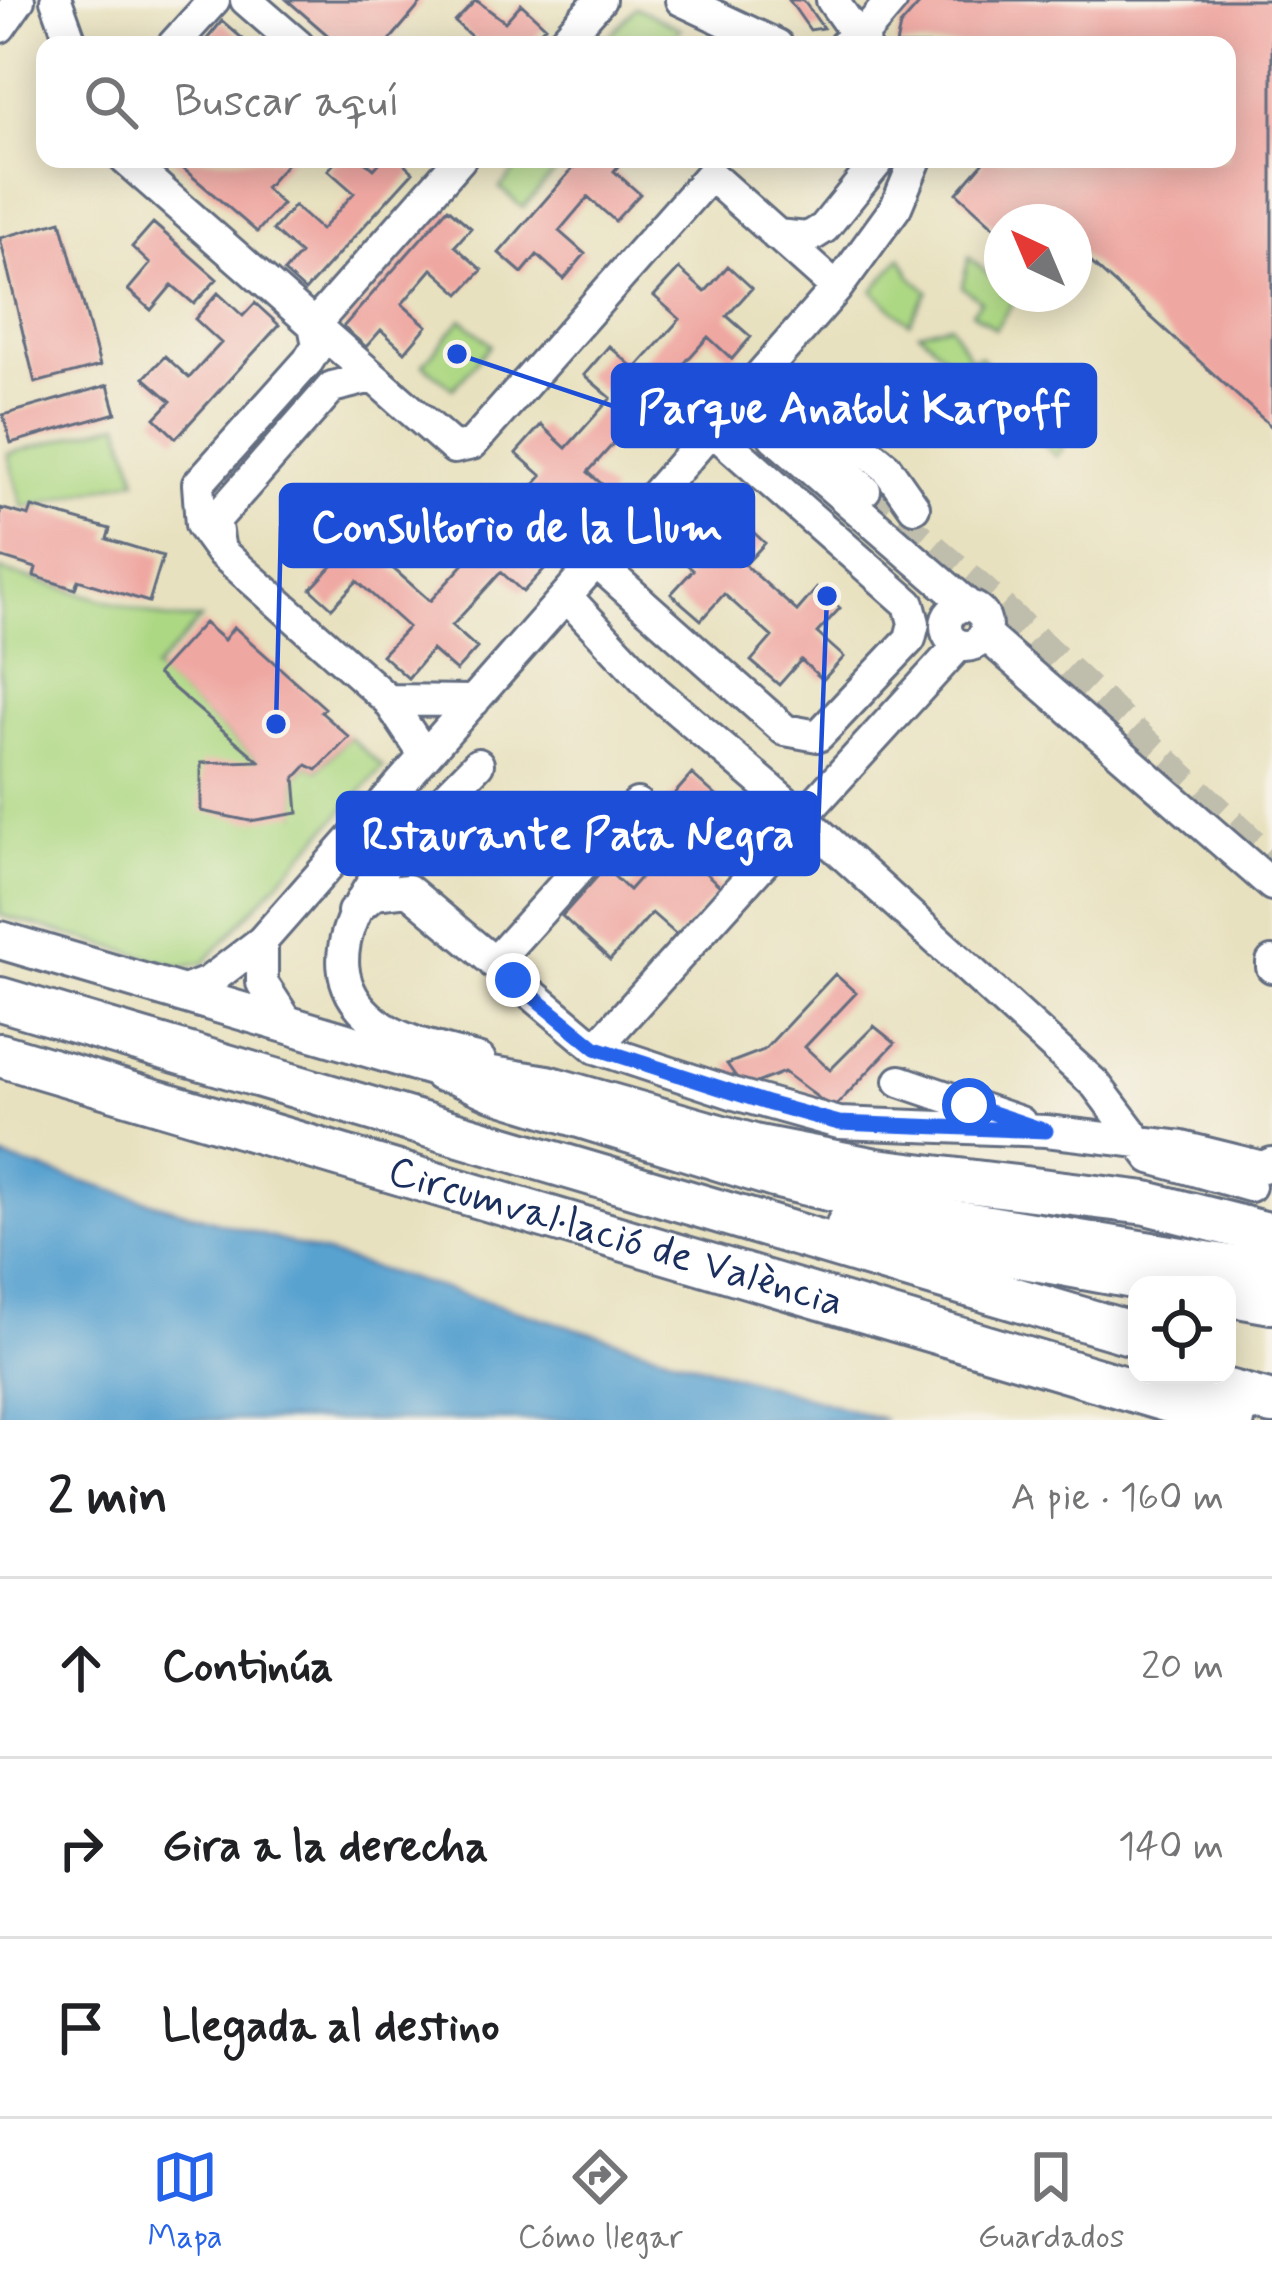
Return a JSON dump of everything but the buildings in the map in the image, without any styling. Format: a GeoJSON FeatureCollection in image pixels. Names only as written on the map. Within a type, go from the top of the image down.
{"type":"FeatureCollection","features":[{"type":"Feature","properties":{"kind":"highway","name":"Circumval·lació de València"},"geometry":{"type":"LineString","coordinates":[[0,999],[1128,1332]]}},
{"type":"Feature","properties":{"kind":"highway","name":"Circumval·lació de València"},"geometry":{"type":"LineString","coordinates":[[0,1055],[1233,1420]]}},
{"type":"Feature","properties":{"kind":"highway"},"geometry":{"type":"LineString","coordinates":[[442,1070],[547,1087],[775,1150],[877,1170],[1146,1203],[1272,1235]]}},
{"type":"Feature","properties":{"kind":"highway"},"geometry":{"type":"LineString","coordinates":[[506,1148],[593,1153],[842,1224],[1128,1276]]}},
{"type":"Feature","properties":{"kind":"highway"},"geometry":{"type":"LineString","coordinates":[[702,1263],[765,1262],[1128,1363]]}},
{"type":"Feature","properties":{"kind":"highway"},"geometry":{"type":"LineString","coordinates":[[1236,1296],[1272,1302]]}},
{"type":"Feature","properties":{"kind":"highway"},"geometry":{"type":"LineString","coordinates":[[1236,1364],[1272,1375]]}},
{"type":"Feature","properties":{"kind":"highway"},"geometry":{"type":"LineString","coordinates":[[1202,1384],[1272,1403]]}},
{"type":"Feature","properties":{"kind":"main road"},"geometry":{"type":"LineString","coordinates":[[0,940],[442,1070],[514,1099],[816,1189],[899,1209],[1272,1271]]}},
{"type":"Feature","properties":{"kind":"street"},"geometry":{"type":"LineString","coordinates":[[0,26],[20,0]]}},
{"type":"Feature","properties":{"kind":"street"},"geometry":{"type":"LineString","coordinates":[[56,0],[69,36]]}},
{"type":"Feature","properties":{"kind":"street"},"geometry":{"type":"LineString","coordinates":[[181,36],[214,0]]}},
{"type":"Feature","properties":{"kind":"street"},"geometry":{"type":"LineString","coordinates":[[246,0],[288,36]]}},
{"type":"Feature","properties":{"kind":"street"},"geometry":{"type":"LineString","coordinates":[[568,36],[600,0]]}},
{"type":"Feature","properties":{"kind":"street"},"geometry":{"type":"LineString","coordinates":[[681,0],[758,36]]}},
{"type":"Feature","properties":{"kind":"street"},"geometry":{"type":"LineString","coordinates":[[832,0],[852,36]]}},
{"type":"Feature","properties":{"kind":"street"},"geometry":{"type":"LineString","coordinates":[[862,36],[892,0]]}},
{"type":"Feature","properties":{"kind":"street"},"geometry":{"type":"LineString","coordinates":[[135,168],[446,446],[472,444],[710,175],[837,288]]}},
{"type":"Feature","properties":{"kind":"street"},"geometry":{"type":"LineString","coordinates":[[425,756],[388,700],[220,551],[204,531],[198,484],[308,361],[321,331],[443,168]]}},
{"type":"Feature","properties":{"kind":"street"},"geometry":{"type":"LineString","coordinates":[[776,235],[808,238],[824,228],[873,168]]}},
{"type":"Feature","properties":{"kind":"street"},"geometry":{"type":"LineString","coordinates":[[178,993],[208,982],[262,941],[712,430],[762,393],[896,207],[912,168]]}},
{"type":"Feature","properties":{"kind":"street"},"geometry":{"type":"LineString","coordinates":[[220,551],[215,520],[244,486],[332,387],[372,377]]}},
{"type":"Feature","properties":{"kind":"street"},"geometry":{"type":"LineString","coordinates":[[762,393],[866,490]]}},
{"type":"Feature","properties":{"kind":"street"},"geometry":{"type":"LineString","coordinates":[[762,393],[802,398],[886,467],[914,507]]}},
{"type":"Feature","properties":{"kind":"street"},"geometry":{"type":"LineString","coordinates":[[762,393],[774,437],[971,628],[1272,885]]}},
{"type":"Feature","properties":{"kind":"street"},"geometry":{"type":"LineString","coordinates":[[596,562],[785,730],[801,737],[818,736],[910,639],[914,623],[909,604],[712,430]]}},
{"type":"Feature","properties":{"kind":"street"},"geometry":{"type":"LineString","coordinates":[[566,596],[655,691],[803,817],[1096,1085],[1151,1158],[1250,1186]]}},
{"type":"Feature","properties":{"kind":"street"},"geometry":{"type":"LineString","coordinates":[[596,1048],[971,628]]}},
{"type":"Feature","properties":{"kind":"street"},"geometry":{"type":"LineString","coordinates":[[388,700],[474,701]]}},
{"type":"Feature","properties":{"kind":"street"},"geometry":{"type":"LineString","coordinates":[[478,764],[404,844],[353,912],[343,938],[342,963],[353,994],[379,1025],[547,1087]]}},
{"type":"Feature","properties":{"kind":"street"},"geometry":{"type":"LineString","coordinates":[[494,962],[637,804]]}},
{"type":"Feature","properties":{"kind":"street"},"geometry":{"type":"LineString","coordinates":[[353,912],[374,894],[408,890],[596,1048],[839,1123],[1046,1131],[1138,1142],[1263,1167],[1272,1163]]}},
{"type":"Feature","properties":{"kind":"street"},"geometry":{"type":"LineString","coordinates":[[262,941],[262,983],[288,1024]]}},
{"type":"Feature","properties":{"kind":"street"},"geometry":{"type":"LineString","coordinates":[[900,1081],[1046,1131]]}},
{"type":"Feature","properties":{"kind":"green space"},"geometry":{"type":"Polygon","coordinates":[[[636,7],[681,29],[675,36],[610,36],[636,7]]]}},
{"type":"Feature","properties":{"kind":"green space"},"geometry":{"type":"Polygon","coordinates":[[[517,168],[558,168],[523,208],[500,188],[517,168]]]}},
{"type":"Feature","properties":{"kind":"green space"},"geometry":{"type":"Polygon","coordinates":[[[901,257],[911,276],[928,291],[909,323],[873,291],[901,257]]]}},
{"type":"Feature","properties":{"kind":"green space"},"geometry":{"type":"Polygon","coordinates":[[[969,257],[984,271],[984,312],[1006,312],[995,329],[972,312],[981,301],[962,287],[969,257]]]}},
{"type":"Feature","properties":{"kind":"green space"},"geometry":{"type":"Polygon","coordinates":[[[462,319],[491,345],[453,389],[423,364],[462,319]]]}},
{"type":"Feature","properties":{"kind":"green space"},"geometry":{"type":"Polygon","coordinates":[[[950,324],[970,359],[980,356],[1063,449],[1056,456],[919,332],[950,324]]]}},
{"type":"Feature","properties":{"kind":"green space"},"geometry":{"type":"Polygon","coordinates":[[[120,423],[137,479],[23,508],[8,454],[120,423]]]}},
{"type":"Feature","properties":{"kind":"green space"},"geometry":{"type":"Polygon","coordinates":[[[0,570],[169,619],[201,619],[154,670],[259,761],[297,813],[295,778],[307,765],[318,770],[349,737],[383,767],[204,963],[182,967],[0,915],[0,570]]]}},
{"type":"Feature","properties":{"kind":"water"},"geometry":{"type":"Polygon","coordinates":[[[0,1157],[885,1420],[0,1420],[0,1157]]]}},
{"type":"Feature","properties":{"kind":"tunnel"},"geometry":{"type":"LineString","coordinates":[[865,490],[981,589],[1272,861]]}},
{"type":"Feature","properties":{"kind":"place","name":"Parque Anatoli Karpoff"},"geometry":{"type":"Point","coordinates":[457,354]}},
{"type":"Feature","properties":{"kind":"place","name":"Rstaurante Pata Negra"},"geometry":{"type":"Point","coordinates":[827,596]}},
{"type":"Feature","properties":{"kind":"place","name":"Consultorio de la Llum"},"geometry":{"type":"Point","coordinates":[276,724]}},
{"type":"Feature","properties":{"kind":"route"},"geometry":{"type":"LineString","coordinates":[[513,980],[596,1048],[770,1104],[839,1123],[1046,1131],[969,1105]]}}]}
